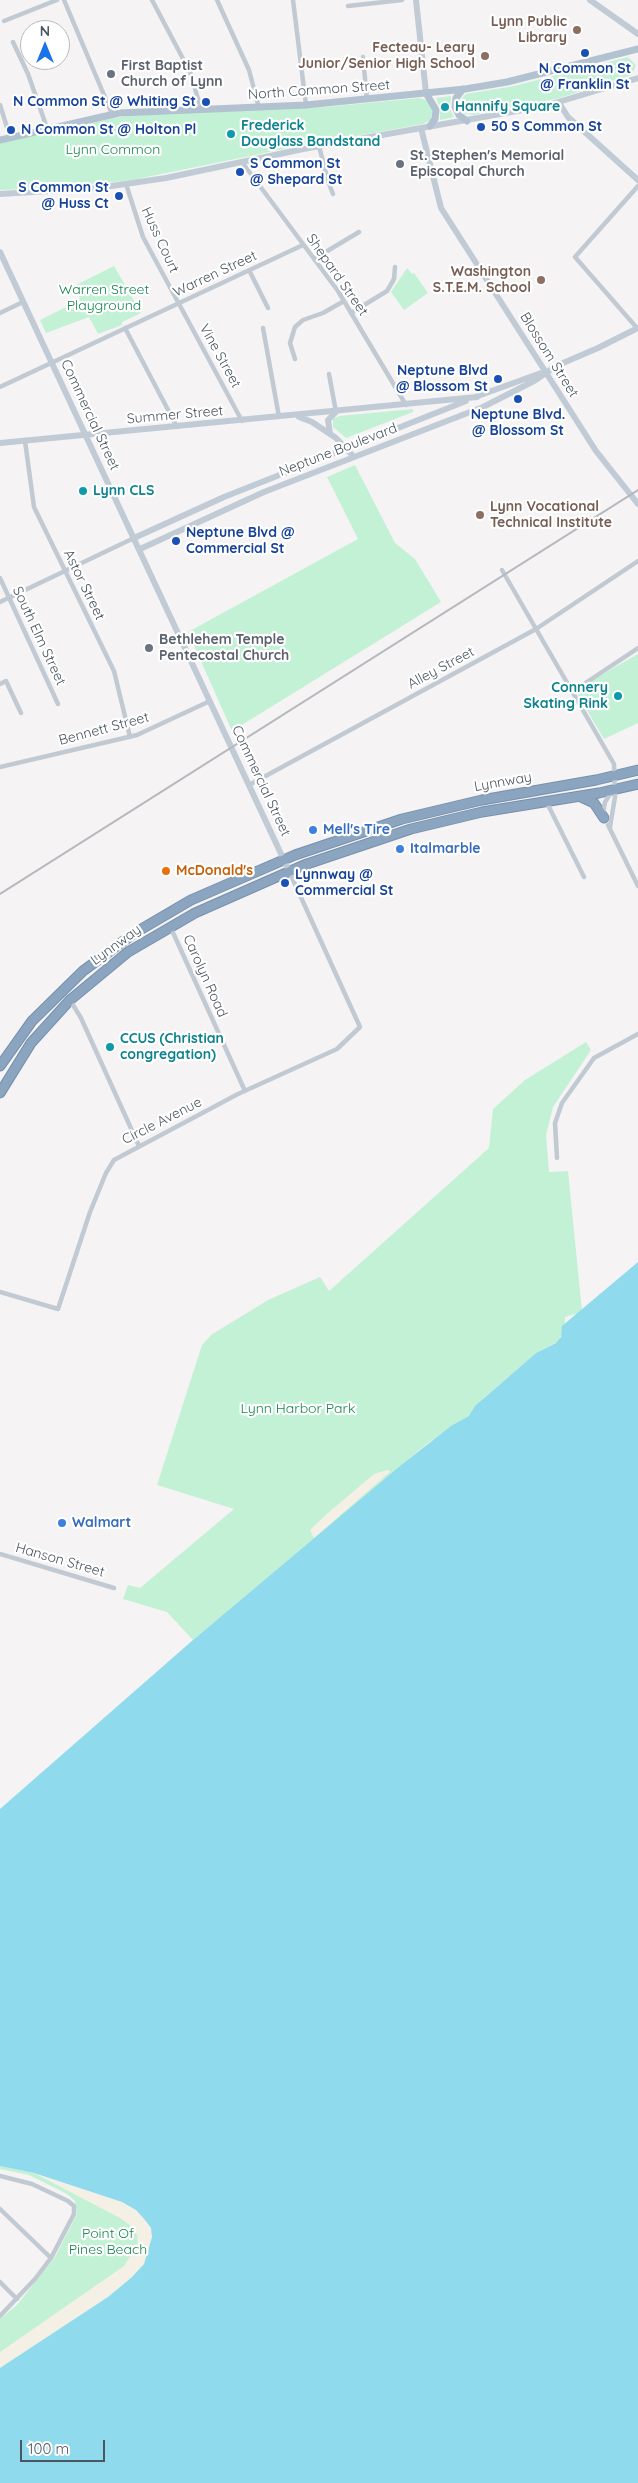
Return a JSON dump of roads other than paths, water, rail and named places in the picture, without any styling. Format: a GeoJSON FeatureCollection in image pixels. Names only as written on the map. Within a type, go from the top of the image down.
{"type":"FeatureCollection","features":[{"type":"Feature","properties":{"kind":"highway","name":"Lynnway"},"geometry":{"type":"LineString","coordinates":[[0,1066],[22,1033],[46,1006],[108,951],[177,907],[284,860],[361,832],[431,811],[638,770]]}},
{"type":"Feature","properties":{"kind":"highway","name":"Lynnway"},"geometry":{"type":"LineString","coordinates":[[0,1093],[31,1042],[70,1000],[120,958],[170,926],[289,871],[411,829],[482,812],[638,784]]}},
{"type":"Feature","properties":{"kind":"highway"},"geometry":{"type":"LineString","coordinates":[[579,796],[592,801],[604,818]]}},
{"type":"Feature","properties":{"kind":"main road"},"geometry":{"type":"LineString","coordinates":[[416,0],[426,94],[436,110],[434,121],[430,126]]}},
{"type":"Feature","properties":{"kind":"main road"},"geometry":{"type":"LineString","coordinates":[[590,0],[638,34]]}},
{"type":"Feature","properties":{"kind":"main road"},"geometry":{"type":"LineString","coordinates":[[618,20],[638,28]]}},
{"type":"Feature","properties":{"kind":"main road","name":"North Common Street"},"geometry":{"type":"LineString","coordinates":[[0,140],[112,114],[306,105],[463,89],[500,83],[638,49]]}},
{"type":"Feature","properties":{"kind":"main road"},"geometry":{"type":"LineString","coordinates":[[0,194],[67,191],[126,184],[320,146],[467,121],[559,102],[638,78]]}},
{"type":"Feature","properties":{"kind":"main road"},"geometry":{"type":"LineString","coordinates":[[463,89],[458,94],[454,106],[458,114],[467,121]]}},
{"type":"Feature","properties":{"kind":"main road"},"geometry":{"type":"LineString","coordinates":[[559,102],[568,117],[638,180]]}},
{"type":"Feature","properties":{"kind":"main road","name":"Blossom Street"},"geometry":{"type":"LineString","coordinates":[[421,128],[441,208],[520,329],[544,372],[596,451],[638,504]]}},
{"type":"Feature","properties":{"kind":"main road","name":"Commercial Street"},"geometry":{"type":"LineString","coordinates":[[0,252],[284,860]]}},
{"type":"Feature","properties":{"kind":"main road","name":"Neptune Boulevard"},"geometry":{"type":"LineString","coordinates":[[134,538],[224,497],[347,447],[544,372],[638,328]]}},
{"type":"Feature","properties":{"kind":"main road","name":"Neptune Boulevard"},"geometry":{"type":"LineString","coordinates":[[140,549],[256,496],[483,407],[534,381],[544,372]]}},
{"type":"Feature","properties":{"kind":"main road","name":"Summer Street"},"geometry":{"type":"LineString","coordinates":[[0,443],[279,418],[477,397]]}},
{"type":"Feature","properties":{"kind":"main road"},"geometry":{"type":"LineString","coordinates":[[330,434],[328,420],[336,412]]}},
{"type":"Feature","properties":{"kind":"main road"},"geometry":{"type":"LineString","coordinates":[[293,416],[307,420],[330,434],[347,447],[354,457]]}},
{"type":"Feature","properties":{"kind":"main road"},"geometry":{"type":"LineString","coordinates":[[284,860],[289,871]]}},
{"type":"Feature","properties":{"kind":"street"},"geometry":{"type":"LineString","coordinates":[[4,21],[57,0]]}},
{"type":"Feature","properties":{"kind":"street"},"geometry":{"type":"LineString","coordinates":[[64,0],[112,114]]}},
{"type":"Feature","properties":{"kind":"street"},"geometry":{"type":"LineString","coordinates":[[152,0],[190,72],[201,109]]}},
{"type":"Feature","properties":{"kind":"street"},"geometry":{"type":"LineString","coordinates":[[217,0],[249,70],[259,108]]}},
{"type":"Feature","properties":{"kind":"street"},"geometry":{"type":"LineString","coordinates":[[293,0],[306,105]]}},
{"type":"Feature","properties":{"kind":"street"},"geometry":{"type":"LineString","coordinates":[[348,6],[402,0]]}},
{"type":"Feature","properties":{"kind":"street"},"geometry":{"type":"LineString","coordinates":[[13,42],[28,74],[47,128]]}},
{"type":"Feature","properties":{"kind":"street"},"geometry":{"type":"LineString","coordinates":[[363,57],[367,100]]}},
{"type":"Feature","properties":{"kind":"street"},"geometry":{"type":"LineString","coordinates":[[0,105],[10,137]]}},
{"type":"Feature","properties":{"kind":"street"},"geometry":{"type":"LineString","coordinates":[[320,146],[333,194]]}},
{"type":"Feature","properties":{"kind":"street","name":"Shepard Street"},"geometry":{"type":"LineString","coordinates":[[242,162],[344,301],[406,405]]}},
{"type":"Feature","properties":{"kind":"street","name":"Huss Court"},"geometry":{"type":"LineString","coordinates":[[126,184],[142,233],[179,303]]}},
{"type":"Feature","properties":{"kind":"street"},"geometry":{"type":"LineString","coordinates":[[638,186],[574,257],[638,328]]}},
{"type":"Feature","properties":{"kind":"street"},"geometry":{"type":"LineString","coordinates":[[314,259],[358,232]]}},
{"type":"Feature","properties":{"kind":"street","name":"Warren Street"},"geometry":{"type":"LineString","coordinates":[[0,387],[303,246]]}},
{"type":"Feature","properties":{"kind":"street"},"geometry":{"type":"LineString","coordinates":[[351,313],[387,290],[394,279],[395,267]]}},
{"type":"Feature","properties":{"kind":"street"},"geometry":{"type":"LineString","coordinates":[[249,270],[268,308]]}},
{"type":"Feature","properties":{"kind":"street"},"geometry":{"type":"LineString","coordinates":[[295,359],[290,343],[295,327],[303,320],[323,313],[344,301]]}},
{"type":"Feature","properties":{"kind":"street"},"geometry":{"type":"LineString","coordinates":[[0,313],[23,302]]}},
{"type":"Feature","properties":{"kind":"street","name":"Vine Street"},"geometry":{"type":"LineString","coordinates":[[179,303],[242,421]]}},
{"type":"Feature","properties":{"kind":"street"},"geometry":{"type":"LineString","coordinates":[[126,328],[177,427]]}},
{"type":"Feature","properties":{"kind":"street"},"geometry":{"type":"LineString","coordinates":[[263,328],[279,418]]}},
{"type":"Feature","properties":{"kind":"street"},"geometry":{"type":"LineString","coordinates":[[329,374],[336,412]]}},
{"type":"Feature","properties":{"kind":"street","name":"Astor Street"},"geometry":{"type":"LineString","coordinates":[[25,441],[34,507],[114,671],[130,737]]}},
{"type":"Feature","properties":{"kind":"street"},"geometry":{"type":"LineString","coordinates":[[0,602],[134,538]]}},
{"type":"Feature","properties":{"kind":"street","name":"Alley Street"},"geometry":{"type":"LineString","coordinates":[[249,785],[536,630],[638,561]]}},
{"type":"Feature","properties":{"kind":"street"},"geometry":{"type":"LineString","coordinates":[[502,570],[614,763],[613,790],[615,797],[610,827]]}},
{"type":"Feature","properties":{"kind":"street","name":"South Elm Street"},"geometry":{"type":"LineString","coordinates":[[0,578],[58,704]]}},
{"type":"Feature","properties":{"kind":"street"},"geometry":{"type":"LineString","coordinates":[[572,692],[638,648]]}},
{"type":"Feature","properties":{"kind":"street"},"geometry":{"type":"LineString","coordinates":[[0,684],[6,681],[21,713]]}},
{"type":"Feature","properties":{"kind":"street","name":"Bennett Street"},"geometry":{"type":"LineString","coordinates":[[0,767],[130,737],[210,701]]}},
{"type":"Feature","properties":{"kind":"street"},"geometry":{"type":"LineString","coordinates":[[613,790],[605,802],[604,818],[638,886]]}},
{"type":"Feature","properties":{"kind":"street"},"geometry":{"type":"LineString","coordinates":[[546,802],[584,878]]}},
{"type":"Feature","properties":{"kind":"street","name":"Circle Avenue"},"geometry":{"type":"LineString","coordinates":[[0,1292],[58,1310],[87,1220],[108,1168],[117,1157],[245,1091],[338,1049],[360,1027],[289,871]]}},
{"type":"Feature","properties":{"kind":"street","name":"Carolyn Road"},"geometry":{"type":"LineString","coordinates":[[170,926],[245,1091]]}},
{"type":"Feature","properties":{"kind":"street"},"geometry":{"type":"LineString","coordinates":[[70,1000],[79,1013],[139,1146]]}},
{"type":"Feature","properties":{"kind":"street"},"geometry":{"type":"LineString","coordinates":[[557,1158],[555,1124],[562,1104],[594,1058],[638,1034]]}},
{"type":"Feature","properties":{"kind":"street","name":"Hanson Street"},"geometry":{"type":"LineString","coordinates":[[0,1554],[114,1588]]}},
{"type":"Feature","properties":{"kind":"street"},"geometry":{"type":"LineString","coordinates":[[0,2176],[32,2184],[74,2206],[74,2214],[69,2226],[51,2258],[17,2299],[0,2316]]}},
{"type":"Feature","properties":{"kind":"street"},"geometry":{"type":"LineString","coordinates":[[0,2209],[51,2258]]}},
{"type":"Feature","properties":{"kind":"street"},"geometry":{"type":"LineString","coordinates":[[0,2282],[17,2299]]}},
{"type":"Feature","properties":{"kind":"water"},"geometry":{"type":"Polygon","coordinates":[[[638,1262],[638,2483],[0,2483],[0,2368],[108,2297],[132,2277],[144,2264],[152,2237],[151,2228],[145,2220],[136,2210],[122,2202],[34,2173],[0,2166],[0,1809],[193,1640],[400,1466],[451,1426],[469,1416],[475,1406],[536,1353],[556,1343],[561,1337],[562,1326],[638,1262]]]}},
{"type":"Feature","properties":{"kind":"railway"},"geometry":{"type":"LineString","coordinates":[[0,894],[638,490]]}},
{"type":"Feature","properties":{"kind":"place","name":"Lynn Public Library"},"geometry":{"type":"Point","coordinates":[577,30]}},
{"type":"Feature","properties":{"kind":"place","name":"N Common St @ Franklin St"},"geometry":{"type":"Point","coordinates":[585,53]}},
{"type":"Feature","properties":{"kind":"place","name":"Fecteau- Leary Junior/Senior High School"},"geometry":{"type":"Point","coordinates":[485,56]}},
{"type":"Feature","properties":{"kind":"place","name":"First Baptist Church of Lynn"},"geometry":{"type":"Point","coordinates":[111,74]}},
{"type":"Feature","properties":{"kind":"place","name":"N Common St @ Whiting St"},"geometry":{"type":"Point","coordinates":[206,102]}},
{"type":"Feature","properties":{"kind":"place","name":"Hannify Square"},"geometry":{"type":"Point","coordinates":[445,107]}},
{"type":"Feature","properties":{"kind":"place","name":"50 S Common St"},"geometry":{"type":"Point","coordinates":[481,127]}},
{"type":"Feature","properties":{"kind":"place","name":"N Common St @ Holton Pl"},"geometry":{"type":"Point","coordinates":[11,130]}},
{"type":"Feature","properties":{"kind":"place","name":"Frederick Douglass Bandstand"},"geometry":{"type":"Point","coordinates":[231,134]}},
{"type":"Feature","properties":{"kind":"place","name":"St. Stephen's Memorial Episcopal Church"},"geometry":{"type":"Point","coordinates":[400,164]}},
{"type":"Feature","properties":{"kind":"place","name":"S Common St @ Shepard St"},"geometry":{"type":"Point","coordinates":[240,172]}},
{"type":"Feature","properties":{"kind":"place","name":"S Common St @ Huss Ct"},"geometry":{"type":"Point","coordinates":[119,196]}},
{"type":"Feature","properties":{"kind":"place","name":"Washington S.T.E.M. School"},"geometry":{"type":"Point","coordinates":[541,280]}},
{"type":"Feature","properties":{"kind":"place","name":"Neptune Blvd @ Blossom St"},"geometry":{"type":"Point","coordinates":[498,379]}},
{"type":"Feature","properties":{"kind":"place","name":"Neptune Blvd. @ Blossom St"},"geometry":{"type":"Point","coordinates":[518,399]}},
{"type":"Feature","properties":{"kind":"place","name":"Lynn CLS"},"geometry":{"type":"Point","coordinates":[83,491]}},
{"type":"Feature","properties":{"kind":"place","name":"Lynn Vocational Technical Institute"},"geometry":{"type":"Point","coordinates":[480,515]}},
{"type":"Feature","properties":{"kind":"place","name":"Neptune Blvd @ Commercial St"},"geometry":{"type":"Point","coordinates":[176,541]}},
{"type":"Feature","properties":{"kind":"place","name":"Bethlehem Temple Pentecostal Church"},"geometry":{"type":"Point","coordinates":[149,648]}},
{"type":"Feature","properties":{"kind":"place","name":"Connery Skating Rink"},"geometry":{"type":"Point","coordinates":[618,696]}},
{"type":"Feature","properties":{"kind":"place","name":"Mell's Tire"},"geometry":{"type":"Point","coordinates":[313,830]}},
{"type":"Feature","properties":{"kind":"place","name":"Italmarble"},"geometry":{"type":"Point","coordinates":[400,849]}},
{"type":"Feature","properties":{"kind":"place","name":"McDonald's"},"geometry":{"type":"Point","coordinates":[166,871]}},
{"type":"Feature","properties":{"kind":"place","name":"Lynnway @ Commercial St"},"geometry":{"type":"Point","coordinates":[285,883]}},
{"type":"Feature","properties":{"kind":"place","name":"CCUS (Christian congregation)"},"geometry":{"type":"Point","coordinates":[110,1047]}},
{"type":"Feature","properties":{"kind":"place","name":"Walmart"},"geometry":{"type":"Point","coordinates":[62,1523]}},
{"type":"Feature","properties":{"kind":"park label","name":"Lynn Common"},"geometry":{"type":"Point","coordinates":[113,150]}},
{"type":"Feature","properties":{"kind":"park label","name":"Warren Street Playground"},"geometry":{"type":"Point","coordinates":[104,298]}},
{"type":"Feature","properties":{"kind":"park label","name":"Lynn Harbor Park"},"geometry":{"type":"Point","coordinates":[298,1409]}},
{"type":"Feature","properties":{"kind":"park label","name":"Point Of Pines Beach"},"geometry":{"type":"Point","coordinates":[108,2242]}}]}
